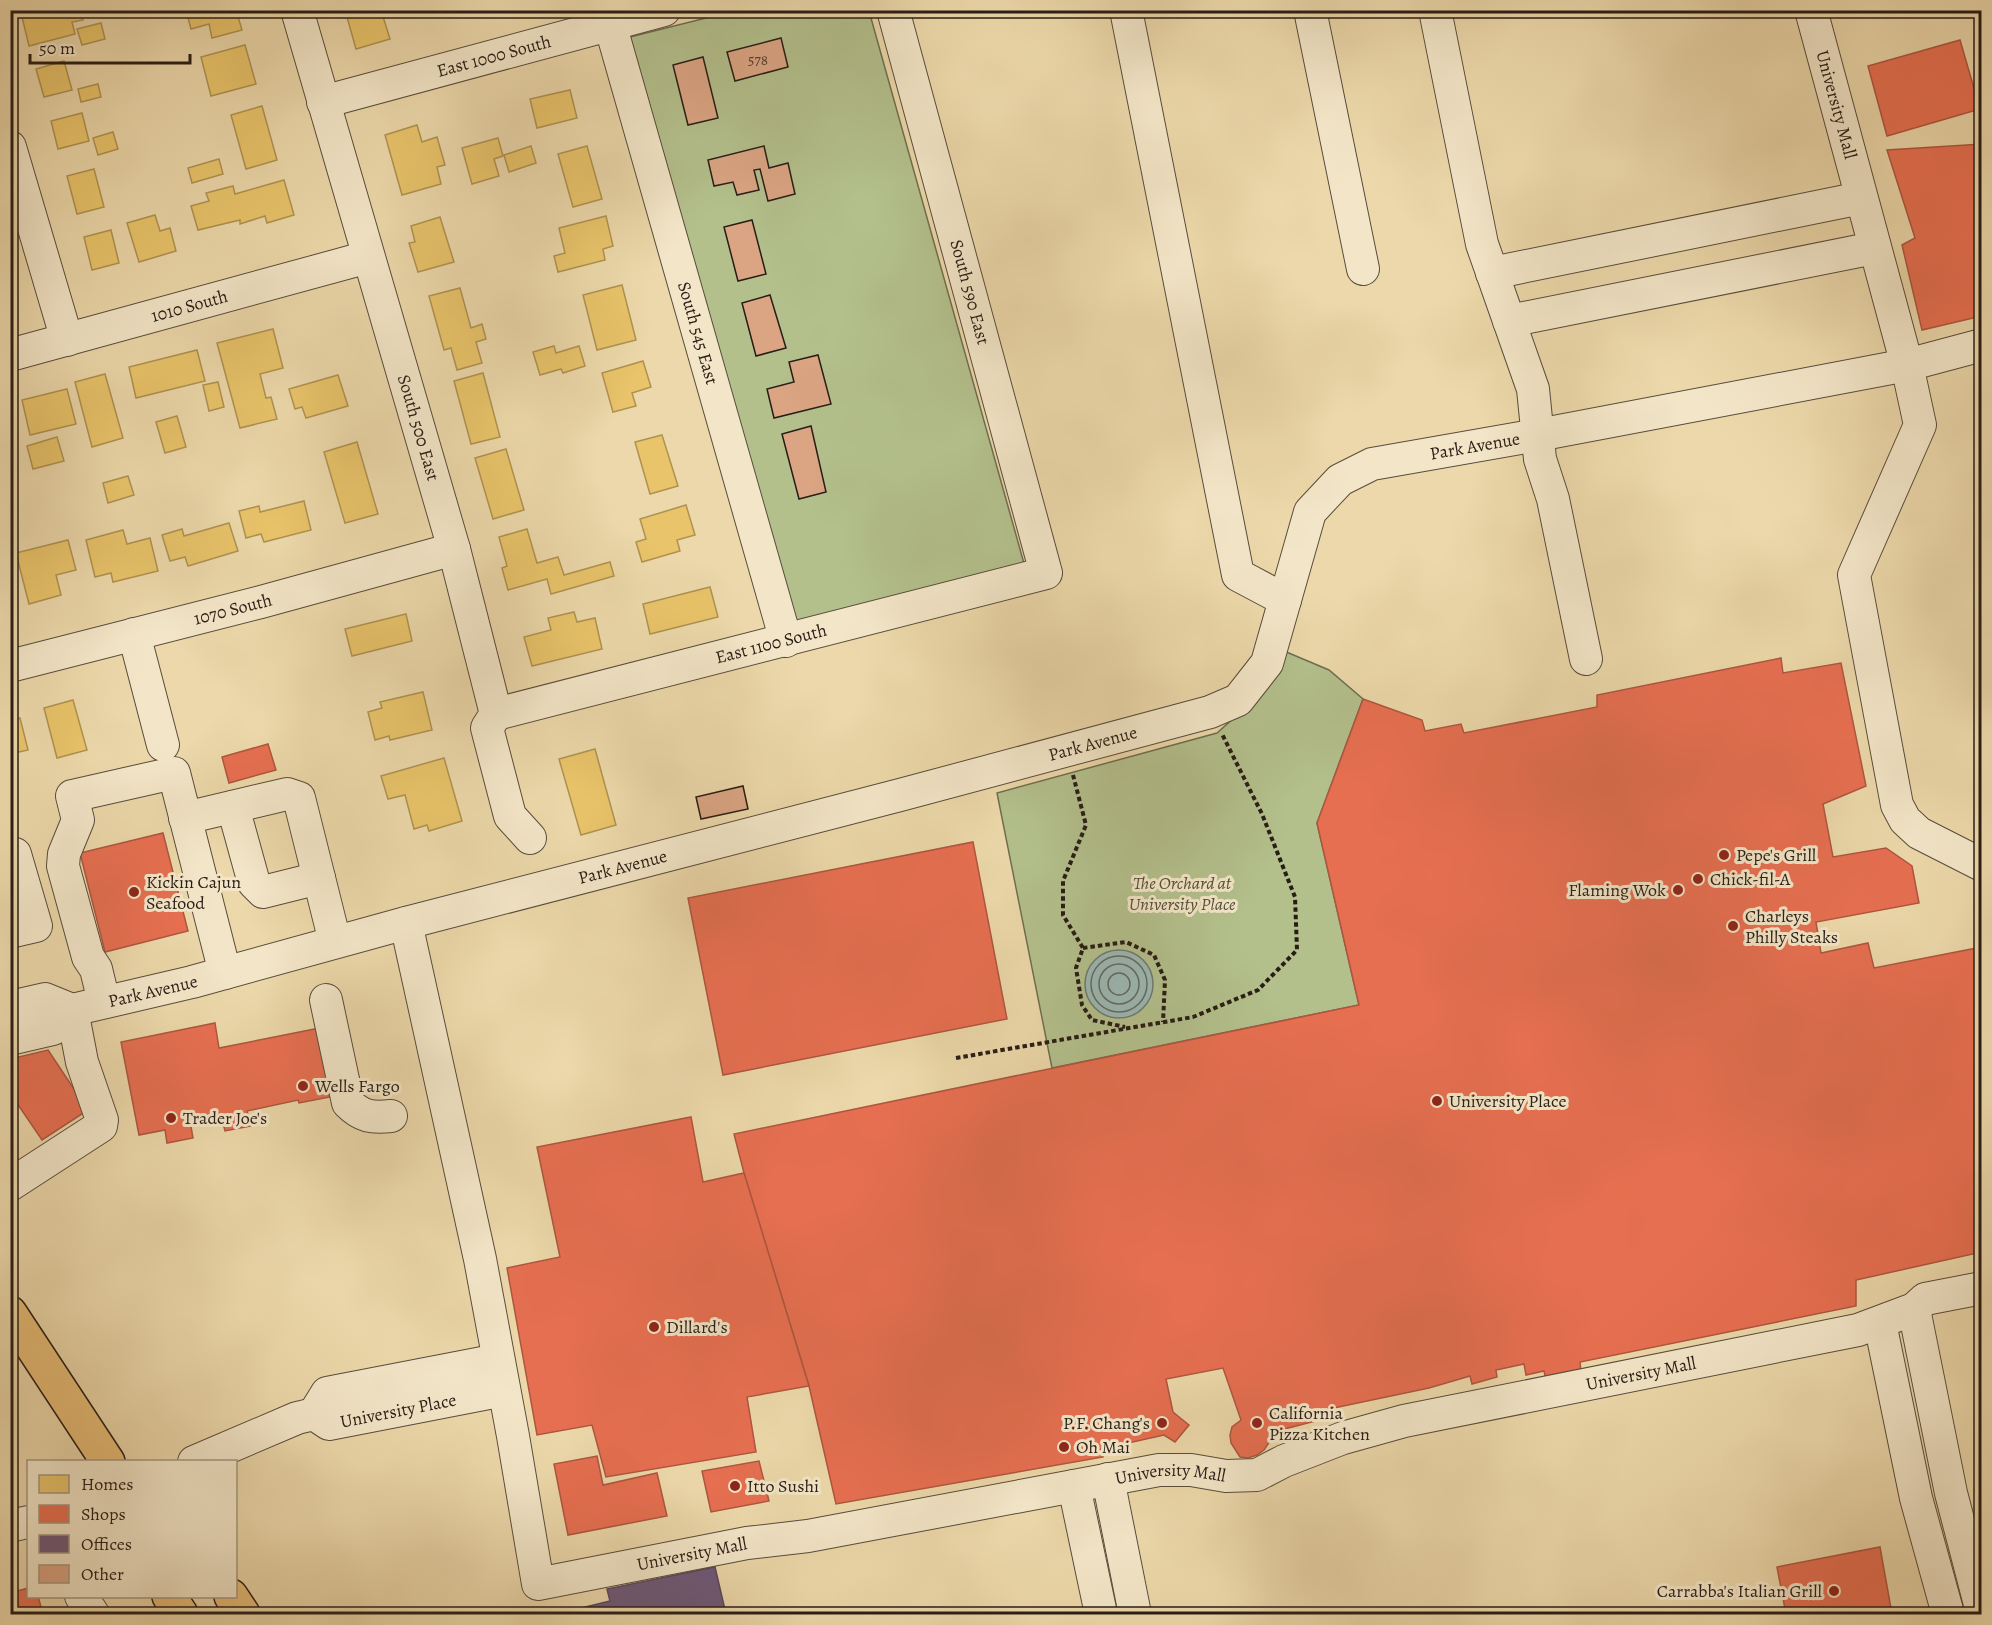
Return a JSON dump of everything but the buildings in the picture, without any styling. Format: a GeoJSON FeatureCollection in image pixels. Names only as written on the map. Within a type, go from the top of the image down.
{"type":"FeatureCollection","features":[{"type":"Feature","properties":{"kind":"main road"},"geometry":{"type":"LineString","coordinates":[[10,1313],[107,1460]]}},
{"type":"Feature","properties":{"kind":"main road"},"geometry":{"type":"LineString","coordinates":[[232,1598],[243,1614]]}},
{"type":"Feature","properties":{"kind":"street","name":"South 500 East"},"geometry":{"type":"LineString","coordinates":[[297,10],[454,549],[496,714],[487,728],[510,816],[530,838]]}},
{"type":"Feature","properties":{"kind":"street","name":"East 1000 South"},"geometry":{"type":"LineString","coordinates":[[323,102],[608,18],[664,10]]}},
{"type":"Feature","properties":{"kind":"street","name":"South 590 East"},"geometry":{"type":"LineString","coordinates":[[894,10],[1046,573]]}},
{"type":"Feature","properties":{"kind":"street"},"geometry":{"type":"LineString","coordinates":[[1126,10],[1238,575],[1285,600]]}},
{"type":"Feature","properties":{"kind":"street"},"geometry":{"type":"LineString","coordinates":[[1310,10],[1363,269]]}},
{"type":"Feature","properties":{"kind":"street"},"geometry":{"type":"LineString","coordinates":[[1435,10],[1482,244],[1533,389],[1540,459],[1553,500],[1586,659]]}},
{"type":"Feature","properties":{"kind":"street","name":"University Mall"},"geometry":{"type":"LineString","coordinates":[[1811,10],[1920,425],[1854,575],[1898,805],[1905,820],[1919,833],[1982,865]]}},
{"type":"Feature","properties":{"kind":"street","name":"South 545 East"},"geometry":{"type":"LineString","coordinates":[[608,18],[786,641]]}},
{"type":"Feature","properties":{"kind":"street"},"geometry":{"type":"LineString","coordinates":[[10,147],[67,340]]}},
{"type":"Feature","properties":{"kind":"street"},"geometry":{"type":"LineString","coordinates":[[1492,273],[1861,198]]}},
{"type":"Feature","properties":{"kind":"street"},"geometry":{"type":"LineString","coordinates":[[1509,321],[1874,248]]}},
{"type":"Feature","properties":{"kind":"street","name":"1010 South"},"geometry":{"type":"LineString","coordinates":[[10,356],[368,257]]}},
{"type":"Feature","properties":{"kind":"street","name":"Park Avenue"},"geometry":{"type":"LineString","coordinates":[[10,1039],[53,1029],[72,1010],[225,973],[406,923],[1210,712],[1238,700],[1267,663],[1310,512],[1340,480],[1372,464],[1906,365],[1982,345]]}},
{"type":"Feature","properties":{"kind":"street","name":"1070 South"},"geometry":{"type":"LineString","coordinates":[[10,666],[261,602],[454,549]]}},
{"type":"Feature","properties":{"kind":"street","name":"East 1100 South"},"geometry":{"type":"LineString","coordinates":[[496,714],[1046,573]]}},
{"type":"Feature","properties":{"kind":"street"},"geometry":{"type":"LineString","coordinates":[[134,634],[163,745]]}},
{"type":"Feature","properties":{"kind":"street"},"geometry":{"type":"LineString","coordinates":[[104,1002],[96,969],[88,957],[63,866],[64,854],[78,820],[72,796],[174,773],[225,973]]}},
{"type":"Feature","properties":{"kind":"street"},"geometry":{"type":"LineString","coordinates":[[185,818],[287,794],[299,798],[335,942]]}},
{"type":"Feature","properties":{"kind":"street"},"geometry":{"type":"LineString","coordinates":[[233,807],[254,884],[263,892],[319,878]]}},
{"type":"Feature","properties":{"kind":"street"},"geometry":{"type":"LineString","coordinates":[[10,932],[36,926],[15,854]]}},
{"type":"Feature","properties":{"kind":"street"},"geometry":{"type":"LineString","coordinates":[[406,923],[477,1249],[504,1390]]}},
{"type":"Feature","properties":{"kind":"street"},"geometry":{"type":"LineString","coordinates":[[10,1007],[45,999],[72,1010],[82,1062],[102,1120],[101,1126],[10,1185]]}},
{"type":"Feature","properties":{"kind":"street"},"geometry":{"type":"LineString","coordinates":[[326,1000],[348,1103],[358,1113],[372,1118],[391,1116]]}},
{"type":"Feature","properties":{"kind":"street","name":"University Mall"},"geometry":{"type":"LineString","coordinates":[[504,1390],[537,1584],[747,1543],[808,1536],[1160,1470],[1191,1470],[1226,1476],[1257,1475],[1284,1461],[1343,1438],[1404,1421],[1850,1332],[1914,1309],[1925,1299],[1982,1288]]}},
{"type":"Feature","properties":{"kind":"street"},"geometry":{"type":"LineString","coordinates":[[1914,1309],[1951,1493],[1982,1612]]}},
{"type":"Feature","properties":{"kind":"street"},"geometry":{"type":"LineString","coordinates":[[1880,1323],[1916,1498],[1948,1614]]}},
{"type":"Feature","properties":{"kind":"street"},"geometry":{"type":"LineString","coordinates":[[314,1414],[327,1393],[498,1360]]}},
{"type":"Feature","properties":{"kind":"street","name":"University Place"},"geometry":{"type":"LineString","coordinates":[[196,1460],[297,1418],[314,1414],[329,1424],[504,1390]]}},
{"type":"Feature","properties":{"kind":"street"},"geometry":{"type":"LineString","coordinates":[[1108,1479],[1135,1614]]}},
{"type":"Feature","properties":{"kind":"street"},"geometry":{"type":"LineString","coordinates":[[1074,1486],[1101,1614]]}},
{"type":"Feature","properties":{"kind":"street"},"geometry":{"type":"LineString","coordinates":[[10,1526],[27,1522]]}},
{"type":"Feature","properties":{"kind":"street"},"geometry":{"type":"LineString","coordinates":[[82,1598],[93,1614]]}},
{"type":"Feature","properties":{"kind":"path"},"geometry":{"type":"LineString","coordinates":[[956,1058],[1193,1017],[1258,990],[1297,950],[1295,897],[1262,814],[1210,712]]}},
{"type":"Feature","properties":{"kind":"path"},"geometry":{"type":"LineString","coordinates":[[1066,750],[1086,825],[1063,881],[1062,915],[1083,948]]}},
{"type":"Feature","properties":{"kind":"path"},"geometry":{"type":"LineString","coordinates":[[1083,948],[1126,942],[1154,955],[1165,980],[1163,1022]]}},
{"type":"Feature","properties":{"kind":"path"},"geometry":{"type":"LineString","coordinates":[[1083,948],[1076,969],[1082,1005],[1092,1020],[1129,1028]]}},
{"type":"Feature","properties":{"kind":"green space"},"geometry":{"type":"Polygon","coordinates":[[[734,11],[869,11],[1025,567],[798,626],[630,37],[734,11]]]}},
{"type":"Feature","properties":{"kind":"green space","name":"The Orchard at University Place"},"geometry":{"type":"Polygon","coordinates":[[[1284,651],[1329,670],[1363,699],[1317,823],[1359,1005],[1052,1068],[997,793],[1217,733],[1257,697],[1284,651]]]}},
{"type":"Feature","properties":{"kind":"water"},"geometry":{"type":"Polygon","coordinates":[[[1119,950],[1132,953],[1143,960],[1150,971],[1153,984],[1150,997],[1143,1008],[1132,1015],[1119,1018],[1106,1015],[1095,1008],[1088,997],[1085,984],[1088,971],[1095,960],[1106,953],[1119,950]]]}},
{"type":"Feature","properties":{"kind":"place","name":"Pepe's Grill"},"geometry":{"type":"Point","coordinates":[1724,855]}},
{"type":"Feature","properties":{"kind":"place","name":"Chick-fil-A"},"geometry":{"type":"Point","coordinates":[1698,879]}},
{"type":"Feature","properties":{"kind":"place","name":"Flaming Wok"},"geometry":{"type":"Point","coordinates":[1678,890]}},
{"type":"Feature","properties":{"kind":"place","name":"Kickin Cajun Seafood"},"geometry":{"type":"Point","coordinates":[134,892]}},
{"type":"Feature","properties":{"kind":"place","name":"Charleys Philly Steaks"},"geometry":{"type":"Point","coordinates":[1733,926]}},
{"type":"Feature","properties":{"kind":"place","name":"Wells Fargo"},"geometry":{"type":"Point","coordinates":[303,1086]}},
{"type":"Feature","properties":{"kind":"place","name":"University Place"},"geometry":{"type":"Point","coordinates":[1437,1101]}},
{"type":"Feature","properties":{"kind":"place","name":"Trader Joe's"},"geometry":{"type":"Point","coordinates":[171,1118]}},
{"type":"Feature","properties":{"kind":"place","name":"Dillard's"},"geometry":{"type":"Point","coordinates":[654,1327]}},
{"type":"Feature","properties":{"kind":"place","name":"P.F. Chang's"},"geometry":{"type":"Point","coordinates":[1162,1423]}},
{"type":"Feature","properties":{"kind":"place","name":"California Pizza Kitchen"},"geometry":{"type":"Point","coordinates":[1257,1423]}},
{"type":"Feature","properties":{"kind":"place","name":"Oh Mai"},"geometry":{"type":"Point","coordinates":[1064,1447]}},
{"type":"Feature","properties":{"kind":"place","name":"Itto Sushi"},"geometry":{"type":"Point","coordinates":[735,1486]}},
{"type":"Feature","properties":{"kind":"place","name":"Carrabba's Italian Grill"},"geometry":{"type":"Point","coordinates":[1834,1591]}}]}
